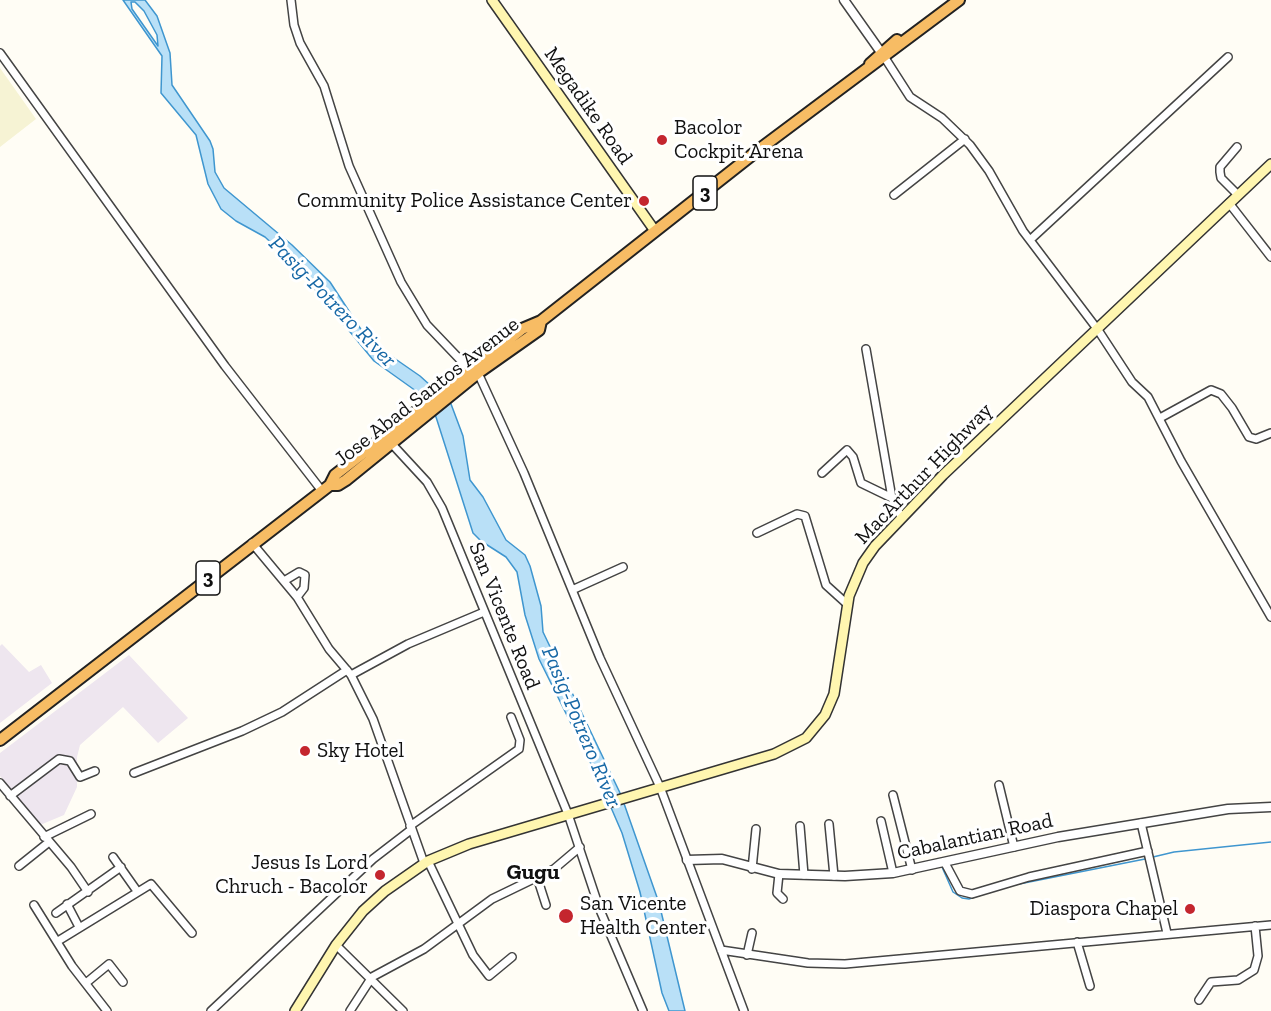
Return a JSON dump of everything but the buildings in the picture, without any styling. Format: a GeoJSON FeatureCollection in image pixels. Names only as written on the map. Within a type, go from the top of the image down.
{"type":"FeatureCollection","features":[{"type":"Feature","properties":{"kind":"highway","name":"Jose Abad Santos Avenue"},"geometry":{"type":"LineString","coordinates":[[883,55],[949,0]]}},
{"type":"Feature","properties":{"kind":"highway","name":"Jose Abad Santos Avenue"},"geometry":{"type":"LineString","coordinates":[[0,740],[252,543],[326,488],[338,485],[522,329],[541,321],[868,66],[959,0]]}},
{"type":"Feature","properties":{"kind":"main road","name":"Megadike Road"},"geometry":{"type":"LineString","coordinates":[[492,0],[655,231]]}},
{"type":"Feature","properties":{"kind":"main road","name":"MacArthur Highway"},"geometry":{"type":"LineString","coordinates":[[295,1011],[336,945],[369,905],[426,862],[469,844],[774,753],[806,738],[825,715],[834,694],[848,604],[863,563],[901,517],[1271,164]]}},
{"type":"Feature","properties":{"kind":"street"},"geometry":{"type":"LineString","coordinates":[[291,0],[294,25],[300,43],[324,86],[349,166],[401,282],[427,325],[471,374],[524,473],[608,677],[658,788],[744,1011]]}},
{"type":"Feature","properties":{"kind":"street"},"geometry":{"type":"LineString","coordinates":[[844,0],[910,97],[942,118],[965,139],[989,171],[1012,215],[1098,330],[1132,382],[1148,397],[1181,461],[1271,617]]}},
{"type":"Feature","properties":{"kind":"street"},"geometry":{"type":"LineString","coordinates":[[0,53],[225,366],[326,488]]}},
{"type":"Feature","properties":{"kind":"street"},"geometry":{"type":"LineString","coordinates":[[1030,240],[1228,57]]}},
{"type":"Feature","properties":{"kind":"street"},"geometry":{"type":"LineString","coordinates":[[894,195],[965,139]]}},
{"type":"Feature","properties":{"kind":"street"},"geometry":{"type":"LineString","coordinates":[[1237,147],[1220,166],[1220,172],[1221,178],[1238,195]]}},
{"type":"Feature","properties":{"kind":"street"},"geometry":{"type":"LineString","coordinates":[[1229,203],[1271,256]]}},
{"type":"Feature","properties":{"kind":"street"},"geometry":{"type":"LineString","coordinates":[[866,349],[892,498],[901,517]]}},
{"type":"Feature","properties":{"kind":"street"},"geometry":{"type":"LineString","coordinates":[[1160,418],[1211,390],[1221,394],[1252,439],[1271,433]]}},
{"type":"Feature","properties":{"kind":"street","name":"San Vicente Road"},"geometry":{"type":"LineString","coordinates":[[391,438],[431,489],[569,814],[600,910],[643,1011]]}},
{"type":"Feature","properties":{"kind":"street"},"geometry":{"type":"LineString","coordinates":[[822,472],[847,450],[853,457],[861,483],[892,498]]}},
{"type":"Feature","properties":{"kind":"street"},"geometry":{"type":"LineString","coordinates":[[757,533],[797,514],[805,516],[826,585],[848,604]]}},
{"type":"Feature","properties":{"kind":"street"},"geometry":{"type":"LineString","coordinates":[[252,543],[297,597],[329,649],[349,673],[373,719],[411,827],[426,862],[473,955],[489,976],[512,957]]}},
{"type":"Feature","properties":{"kind":"street"},"geometry":{"type":"LineString","coordinates":[[572,590],[623,567]]}},
{"type":"Feature","properties":{"kind":"street"},"geometry":{"type":"LineString","coordinates":[[284,581],[299,572],[305,575],[304,588],[297,597]]}},
{"type":"Feature","properties":{"kind":"street"},"geometry":{"type":"LineString","coordinates":[[134,773],[242,731],[282,712],[349,673],[408,644],[484,612]]}},
{"type":"Feature","properties":{"kind":"street"},"geometry":{"type":"LineString","coordinates":[[211,1011],[373,859],[411,827],[519,749],[520,740],[511,717]]}},
{"type":"Feature","properties":{"kind":"street"},"geometry":{"type":"LineString","coordinates":[[10,796],[59,759],[70,761],[80,777],[95,771]]}},
{"type":"Feature","properties":{"kind":"street"},"geometry":{"type":"LineString","coordinates":[[0,783],[71,867],[88,892]]}},
{"type":"Feature","properties":{"kind":"street"},"geometry":{"type":"LineString","coordinates":[[999,785],[1014,847]]}},
{"type":"Feature","properties":{"kind":"street"},"geometry":{"type":"LineString","coordinates":[[893,795],[912,870]]}},
{"type":"Feature","properties":{"kind":"street","name":"Cabalantian Road"},"geometry":{"type":"LineString","coordinates":[[687,860],[722,859],[779,874],[834,876],[893,873],[1142,823],[1228,809],[1271,807]]}},
{"type":"Feature","properties":{"kind":"street"},"geometry":{"type":"LineString","coordinates":[[19,866],[46,840],[91,814]]}},
{"type":"Feature","properties":{"kind":"street"},"geometry":{"type":"LineString","coordinates":[[881,822],[893,873]]}},
{"type":"Feature","properties":{"kind":"street"},"geometry":{"type":"LineString","coordinates":[[1142,823],[1167,933]]}},
{"type":"Feature","properties":{"kind":"street"},"geometry":{"type":"LineString","coordinates":[[829,824],[834,876]]}},
{"type":"Feature","properties":{"kind":"street"},"geometry":{"type":"LineString","coordinates":[[800,826],[804,875]]}},
{"type":"Feature","properties":{"kind":"street"},"geometry":{"type":"LineString","coordinates":[[753,868],[756,829]]}},
{"type":"Feature","properties":{"kind":"street"},"geometry":{"type":"LineString","coordinates":[[350,1011],[372,977],[424,949],[492,899],[566,862],[580,847]]}},
{"type":"Feature","properties":{"kind":"street"},"geometry":{"type":"LineString","coordinates":[[945,862],[960,891],[972,894],[1029,877],[1149,853]]}},
{"type":"Feature","properties":{"kind":"street"},"geometry":{"type":"LineString","coordinates":[[113,857],[137,891]]}},
{"type":"Feature","properties":{"kind":"street"},"geometry":{"type":"LineString","coordinates":[[56,913],[121,867]]}},
{"type":"Feature","properties":{"kind":"street"},"geometry":{"type":"LineString","coordinates":[[779,874],[777,893],[783,899]]}},
{"type":"Feature","properties":{"kind":"street"},"geometry":{"type":"LineString","coordinates":[[537,877],[546,905]]}},
{"type":"Feature","properties":{"kind":"street"},"geometry":{"type":"LineString","coordinates":[[58,941],[137,891],[154,886],[175,915],[192,933]]}},
{"type":"Feature","properties":{"kind":"street"},"geometry":{"type":"LineString","coordinates":[[67,904],[79,927]]}},
{"type":"Feature","properties":{"kind":"street"},"geometry":{"type":"LineString","coordinates":[[34,905],[86,983],[108,1011]]}},
{"type":"Feature","properties":{"kind":"street"},"geometry":{"type":"LineString","coordinates":[[721,951],[808,963],[845,964],[911,960],[1167,933],[1271,925]]}},
{"type":"Feature","properties":{"kind":"street"},"geometry":{"type":"LineString","coordinates":[[1199,1000],[1212,982],[1238,980],[1254,970],[1258,956],[1255,926]]}},
{"type":"Feature","properties":{"kind":"street"},"geometry":{"type":"LineString","coordinates":[[747,955],[752,933]]}},
{"type":"Feature","properties":{"kind":"street"},"geometry":{"type":"LineString","coordinates":[[1077,942],[1090,986]]}},
{"type":"Feature","properties":{"kind":"street"},"geometry":{"type":"LineString","coordinates":[[336,945],[372,977],[403,1011]]}},
{"type":"Feature","properties":{"kind":"street"},"geometry":{"type":"LineString","coordinates":[[86,983],[109,964],[123,982]]}},
{"type":"Feature","properties":{"kind":"shaded area"},"geometry":{"type":"Polygon","coordinates":[[[0,68],[36,119],[0,147],[0,68]]]}},
{"type":"Feature","properties":{"kind":"shaded area"},"geometry":{"type":"Polygon","coordinates":[[[2,644],[29,672],[41,665],[52,683],[0,723],[0,646],[2,644]]]}},
{"type":"Feature","properties":{"kind":"shaded area"},"geometry":{"type":"Polygon","coordinates":[[[129,655],[188,718],[158,743],[123,707],[80,745],[77,757],[77,787],[64,815],[40,825],[0,776],[0,753],[129,655]]]}},
{"type":"Feature","properties":{"kind":"water","name":"Pasig-Potrero River"},"geometry":{"type":"Polygon","coordinates":[[[123,0],[145,0],[157,16],[170,53],[172,85],[210,141],[215,172],[224,188],[292,245],[330,282],[364,334],[381,349],[420,376],[451,404],[463,436],[470,480],[483,497],[506,540],[525,555],[541,606],[543,632],[621,795],[659,903],[685,1011],[669,1011],[662,993],[640,892],[622,833],[600,782],[539,659],[525,615],[517,572],[506,557],[473,533],[436,417],[416,391],[374,361],[295,265],[265,237],[236,221],[221,209],[208,184],[196,135],[161,93],[162,56],[123,0]],[[131,2],[132,9],[158,46],[157,35],[144,11],[135,2],[131,2]]]}},
{"type":"Feature","properties":{"kind":"waterway"},"geometry":{"type":"LineString","coordinates":[[1153,857],[1174,852],[1271,842]]}},
{"type":"Feature","properties":{"kind":"waterway"},"geometry":{"type":"LineString","coordinates":[[1009,886],[1145,859]]}},
{"type":"Feature","properties":{"kind":"waterway"},"geometry":{"type":"LineString","coordinates":[[942,867],[953,892],[962,898],[969,899],[984,894]]}},
{"type":"Feature","properties":{"kind":"place","name":"Bacolor Cockpit Arena"},"geometry":{"type":"Point","coordinates":[662,140]}},
{"type":"Feature","properties":{"kind":"place","name":"Community Police Assistance Center"},"geometry":{"type":"Point","coordinates":[644,201]}},
{"type":"Feature","properties":{"kind":"place","name":"Sky Hotel"},"geometry":{"type":"Point","coordinates":[305,751]}},
{"type":"Feature","properties":{"kind":"place","name":"Jesus Is Lord Chruch - Bacolor"},"geometry":{"type":"Point","coordinates":[380,875]}},
{"type":"Feature","properties":{"kind":"place","name":"Diaspora Chapel"},"geometry":{"type":"Point","coordinates":[1190,909]}},
{"type":"Feature","properties":{"kind":"place","name":"San Vicente Health Center"},"geometry":{"type":"Point","coordinates":[566,916]}},
{"type":"Feature","properties":{"kind":"district","name":"Gugu"},"geometry":{"type":"Point","coordinates":[533,873]}}]}
